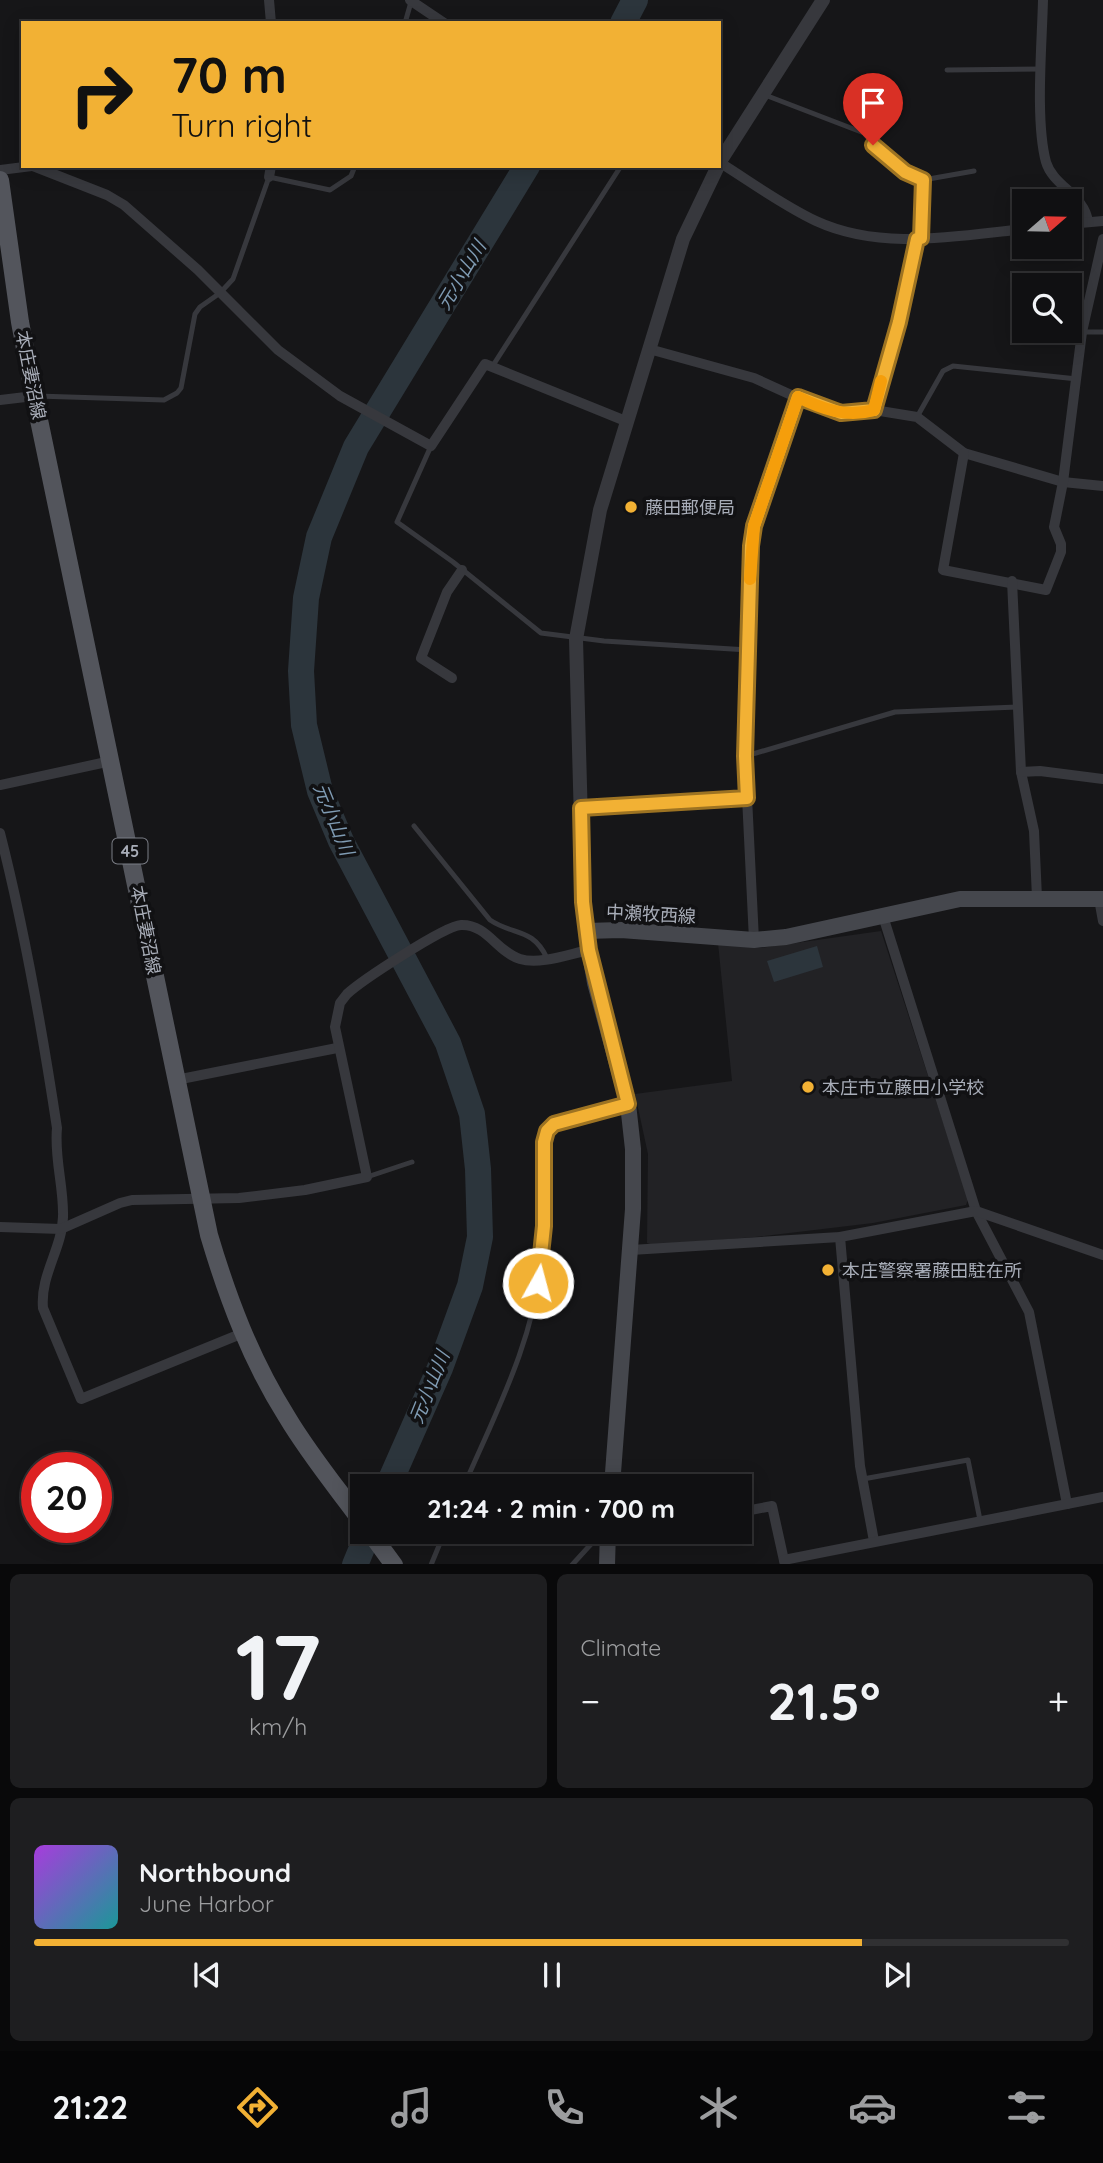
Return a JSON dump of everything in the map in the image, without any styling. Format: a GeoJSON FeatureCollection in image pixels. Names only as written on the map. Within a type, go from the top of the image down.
{"type":"FeatureCollection","features":[{"type":"Feature","properties":{"kind":"main road","name":"本庄妻沼線"},"geometry":{"type":"LineString","coordinates":[[0,180],[20,322],[34,396],[176,1080],[218,1266],[243,1334],[288,1419],[350,1505]]}},
{"type":"Feature","properties":{"kind":"main road","name":"中瀬牧西線"},"geometry":{"type":"LineString","coordinates":[[613,1474],[634,1185],[628,1104],[586,931],[621,930],[754,940],[786,937],[960,899],[1101,899]]}},
{"type":"Feature","properties":{"kind":"main road"},"geometry":{"type":"LineString","coordinates":[[379,1544],[394,1564]]}},
{"type":"Feature","properties":{"kind":"main road"},"geometry":{"type":"LineString","coordinates":[[606,1544],[607,1564]]}},
{"type":"Feature","properties":{"kind":"street"},"geometry":{"type":"LineString","coordinates":[[269,0],[271,21]]}},
{"type":"Feature","properties":{"kind":"street"},"geometry":{"type":"LineString","coordinates":[[411,0],[441,21]]}},
{"type":"Feature","properties":{"kind":"street"},"geometry":{"type":"LineString","coordinates":[[721,160],[823,0]]}},
{"type":"Feature","properties":{"kind":"street"},"geometry":{"type":"LineString","coordinates":[[1043,0],[1042,129],[1047,165],[1083,205],[1088,222]]}},
{"type":"Feature","properties":{"kind":"street"},"geometry":{"type":"LineString","coordinates":[[721,164],[819,222],[866,236],[919,238],[1012,230]]}},
{"type":"Feature","properties":{"kind":"street"},"geometry":{"type":"LineString","coordinates":[[0,170],[21,167]]}},
{"type":"Feature","properties":{"kind":"street"},"geometry":{"type":"LineString","coordinates":[[37,168],[107,195],[124,205],[278,350],[340,396],[431,446],[485,365],[628,422]]}},
{"type":"Feature","properties":{"kind":"street"},"geometry":{"type":"LineString","coordinates":[[586,931],[576,639],[600,510],[683,239],[717,168]]}},
{"type":"Feature","properties":{"kind":"street"},"geometry":{"type":"LineString","coordinates":[[1082,223],[1103,221]]}},
{"type":"Feature","properties":{"kind":"street"},"geometry":{"type":"LineString","coordinates":[[874,410],[919,238]]}},
{"type":"Feature","properties":{"kind":"street"},"geometry":{"type":"LineString","coordinates":[[1082,332],[1103,239]]}},
{"type":"Feature","properties":{"kind":"street"},"geometry":{"type":"LineString","coordinates":[[964,453],[943,570],[1012,581],[1046,590],[1061,552],[1061,544],[1054,527],[1063,482],[1081,343]]}},
{"type":"Feature","properties":{"kind":"street"},"geometry":{"type":"LineString","coordinates":[[649,349],[754,378],[841,413],[874,410],[917,417],[964,453],[1063,482],[1103,486]]}},
{"type":"Feature","properties":{"kind":"street"},"geometry":{"type":"LineString","coordinates":[[0,400],[34,396]]}},
{"type":"Feature","properties":{"kind":"street"},"geometry":{"type":"LineString","coordinates":[[754,940],[745,756],[751,556],[754,526],[798,397]]}},
{"type":"Feature","properties":{"kind":"street"},"geometry":{"type":"LineString","coordinates":[[452,678],[421,657],[447,592],[461,570]]}},
{"type":"Feature","properties":{"kind":"street"},"geometry":{"type":"LineString","coordinates":[[1012,581],[1021,772],[1034,831],[1037,898]]}},
{"type":"Feature","properties":{"kind":"street"},"geometry":{"type":"LineString","coordinates":[[0,785],[111,761]]}},
{"type":"Feature","properties":{"kind":"street"},"geometry":{"type":"LineString","coordinates":[[1021,772],[1040,771],[1103,779]]}},
{"type":"Feature","properties":{"kind":"street"},"geometry":{"type":"LineString","coordinates":[[0,833],[16,898],[43,1035],[57,1128],[63,1217],[46,1273],[42,1294],[43,1308],[81,1399],[243,1334]]}},
{"type":"Feature","properties":{"kind":"street"},"geometry":{"type":"LineString","coordinates":[[1101,899],[1103,921]]}},
{"type":"Feature","properties":{"kind":"street"},"geometry":{"type":"LineString","coordinates":[[883,916],[976,1211],[1029,1312],[1067,1504]]}},
{"type":"Feature","properties":{"kind":"street"},"geometry":{"type":"LineString","coordinates":[[0,1227],[61,1229],[120,1203],[156,1198],[239,1198],[304,1190],[367,1177],[337,1048],[335,1027],[340,1003],[354,988],[436,935],[460,925],[482,930],[505,951],[520,959],[547,958],[589,950]]}},
{"type":"Feature","properties":{"kind":"street"},"geometry":{"type":"LineString","coordinates":[[176,1080],[337,1048]]}},
{"type":"Feature","properties":{"kind":"street"},"geometry":{"type":"LineString","coordinates":[[631,1250],[840,1237],[976,1211],[1103,1255]]}},
{"type":"Feature","properties":{"kind":"street"},"geometry":{"type":"LineString","coordinates":[[840,1237],[863,1479],[874,1541]]}},
{"type":"Feature","properties":{"kind":"street"},"geometry":{"type":"LineString","coordinates":[[752,1510],[772,1506],[785,1562],[874,1541],[1103,1497]]}},
{"type":"Feature","properties":{"kind":"lane"},"geometry":{"type":"LineString","coordinates":[[406,21],[411,0]]}},
{"type":"Feature","properties":{"kind":"lane"},"geometry":{"type":"LineString","coordinates":[[947,70],[1042,69]]}},
{"type":"Feature","properties":{"kind":"lane"},"geometry":{"type":"LineString","coordinates":[[762,93],[864,133],[884,157],[905,172],[923,180],[974,170]]}},
{"type":"Feature","properties":{"kind":"lane"},"geometry":{"type":"LineString","coordinates":[[34,396],[164,400],[172,397],[181,388],[195,314],[233,279],[270,171],[330,190],[351,176],[354,168]]}},
{"type":"Feature","properties":{"kind":"lane"},"geometry":{"type":"LineString","coordinates":[[492,367],[620,168]]}},
{"type":"Feature","properties":{"kind":"lane"},"geometry":{"type":"LineString","coordinates":[[919,238],[923,180]]}},
{"type":"Feature","properties":{"kind":"lane"},"geometry":{"type":"LineString","coordinates":[[1082,332],[1103,332]]}},
{"type":"Feature","properties":{"kind":"lane"},"geometry":{"type":"LineString","coordinates":[[917,417],[943,371],[953,366],[1077,379]]}},
{"type":"Feature","properties":{"kind":"lane"},"geometry":{"type":"LineString","coordinates":[[431,446],[397,523],[541,633],[576,639],[749,650]]}},
{"type":"Feature","properties":{"kind":"lane"},"geometry":{"type":"LineString","coordinates":[[745,756],[895,712],[1017,707]]}},
{"type":"Feature","properties":{"kind":"lane"},"geometry":{"type":"LineString","coordinates":[[581,808],[747,798]]}},
{"type":"Feature","properties":{"kind":"lane"},"geometry":{"type":"LineString","coordinates":[[414,826],[490,920],[499,926],[531,936],[541,945],[547,958]]}},
{"type":"Feature","properties":{"kind":"lane"},"geometry":{"type":"LineString","coordinates":[[469,1474],[510,1378],[535,1300],[544,1226],[543,1162],[547,1131],[554,1124],[628,1104]]}},
{"type":"Feature","properties":{"kind":"lane"},"geometry":{"type":"LineString","coordinates":[[367,1177],[412,1162]]}},
{"type":"Feature","properties":{"kind":"lane"},"geometry":{"type":"LineString","coordinates":[[863,1479],[968,1460],[980,1520]]}},
{"type":"Feature","properties":{"kind":"lane"},"geometry":{"type":"LineString","coordinates":[[431,1564],[439,1544]]}},
{"type":"Feature","properties":{"kind":"lane"},"geometry":{"type":"LineString","coordinates":[[572,1564],[592,1544]]}},
{"type":"Feature","properties":{"kind":"shaded area","name":"本庄市立藤田小学校"},"geometry":{"type":"Polygon","coordinates":[[[881,931],[968,1199],[966,1205],[873,1223],[755,1237],[653,1245],[647,1243],[648,1154],[635,1094],[732,1081],[718,943],[760,948],[881,931]]]}},
{"type":"Feature","properties":{"kind":"shaded area"},"geometry":{"type":"Polygon","coordinates":[[[817,946],[823,967],[774,982],[767,961],[817,946]]]}},
{"type":"Feature","properties":{"kind":"waterway","name":"元小山川"},"geometry":{"type":"LineString","coordinates":[[624,21],[635,0]]}},
{"type":"Feature","properties":{"kind":"waterway","name":"元小山川"},"geometry":{"type":"LineString","coordinates":[[393,1474],[440,1368],[470,1286],[480,1237],[478,1169],[472,1114],[448,1043],[341,841],[320,791],[304,725],[301,671],[306,598],[319,537],[356,447],[526,168]]}},
{"type":"Feature","properties":{"kind":"waterway","name":"元小山川"},"geometry":{"type":"LineString","coordinates":[[355,1564],[364,1544]]}},
{"type":"Feature","properties":{"kind":"slow traffic"},"geometry":{"type":"LineString","coordinates":[[750,579],[754,526],[798,397],[841,413],[866,412],[874,410],[881,381]]}},
{"type":"Feature","properties":{"kind":"place","name":"藤田郵便局"},"geometry":{"type":"Point","coordinates":[631,507]}},
{"type":"Feature","properties":{"kind":"place","name":"本庄市立藤田小学校"},"geometry":{"type":"Point","coordinates":[808,1087]}},
{"type":"Feature","properties":{"kind":"place","name":"本庄警察署藤田駐在所"},"geometry":{"type":"Point","coordinates":[828,1270]}},
{"type":"Feature","properties":{"kind":"route"},"geometry":{"type":"LineString","coordinates":[[538,1283],[544,1226],[543,1162],[547,1131],[554,1124],[628,1104],[589,950],[583,902],[581,808],[747,798],[745,756],[749,599],[754,526],[798,397],[841,413],[855,414],[874,410],[899,322],[917,239],[921,238],[923,180],[905,172],[873,145]]}}]}
